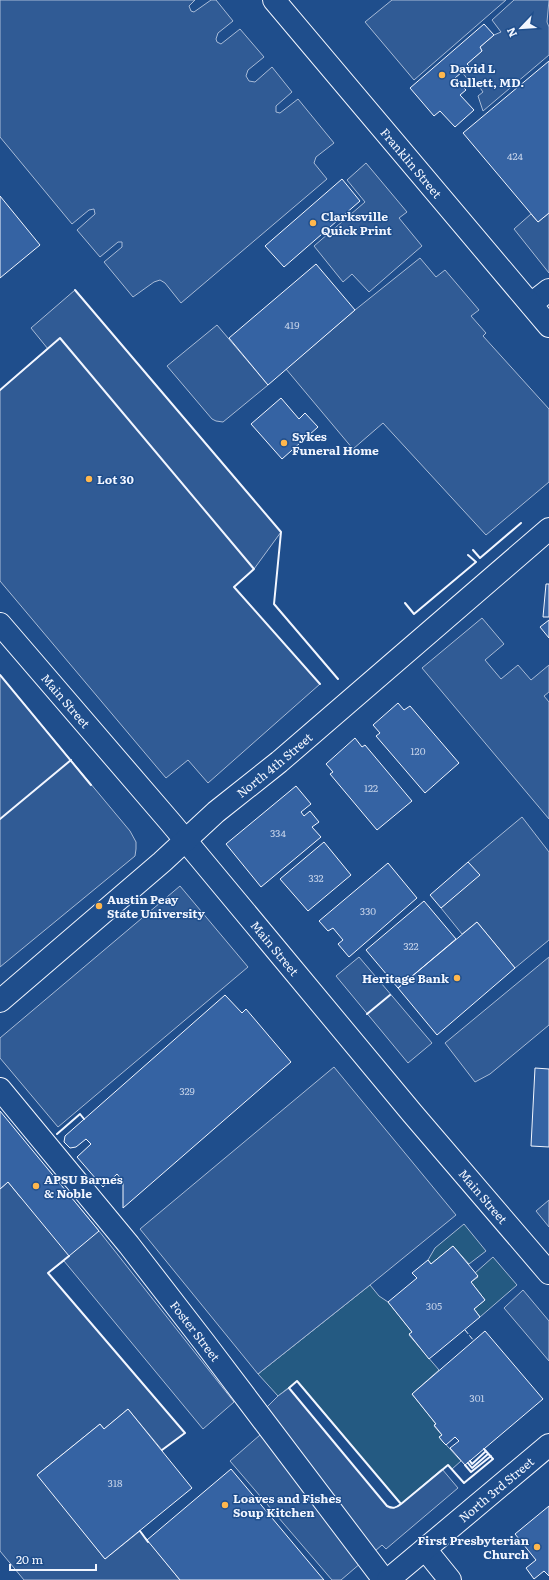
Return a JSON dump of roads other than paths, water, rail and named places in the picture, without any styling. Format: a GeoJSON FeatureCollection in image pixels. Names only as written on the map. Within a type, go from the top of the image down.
{"type":"FeatureCollection","features":[{"type":"Feature","properties":{"kind":"street","name":"Franklin Street"},"geometry":{"type":"LineString","coordinates":[[274,0],[549,326]]}},
{"type":"Feature","properties":{"kind":"street"},"geometry":{"type":"LineString","coordinates":[[531,304],[549,290]]}},
{"type":"Feature","properties":{"kind":"street","name":"North 4th Street"},"geometry":{"type":"LineString","coordinates":[[0,1001],[162,862],[216,812],[279,762],[549,529]]}},
{"type":"Feature","properties":{"kind":"street","name":"Main Street"},"geometry":{"type":"LineString","coordinates":[[0,624],[185,840],[412,1113],[549,1272]]}},
{"type":"Feature","properties":{"kind":"street","name":"Foster Street"},"geometry":{"type":"LineString","coordinates":[[0,1089],[129,1245],[384,1580]]}},
{"type":"Feature","properties":{"kind":"street","name":"North 3rd Street"},"geometry":{"type":"LineString","coordinates":[[388,1580],[549,1445]]}},
{"type":"Feature","properties":{"kind":"street"},"geometry":{"type":"LineString","coordinates":[[425,1549],[450,1580]]}},
{"type":"Feature","properties":{"kind":"place","name":"David L Gullett, MD."},"geometry":{"type":"Point","coordinates":[442,75]}},
{"type":"Feature","properties":{"kind":"place","name":"Clarksville Quick Print"},"geometry":{"type":"Point","coordinates":[313,223]}},
{"type":"Feature","properties":{"kind":"place","name":"Sykes Funeral Home"},"geometry":{"type":"Point","coordinates":[284,443]}},
{"type":"Feature","properties":{"kind":"place","name":"Lot 30"},"geometry":{"type":"Point","coordinates":[89,479]}},
{"type":"Feature","properties":{"kind":"place","name":"Austin Peay State University"},"geometry":{"type":"Point","coordinates":[99,906]}},
{"type":"Feature","properties":{"kind":"place","name":"Heritage Bank"},"geometry":{"type":"Point","coordinates":[457,978]}},
{"type":"Feature","properties":{"kind":"place","name":"APSU Barnes & Noble"},"geometry":{"type":"Point","coordinates":[36,1186]}},
{"type":"Feature","properties":{"kind":"place","name":"Loaves and Fishes Soup Kitchen"},"geometry":{"type":"Point","coordinates":[225,1505]}},
{"type":"Feature","properties":{"kind":"place","name":"First Presbyterian Church"},"geometry":{"type":"Point","coordinates":[537,1547]}}]}
